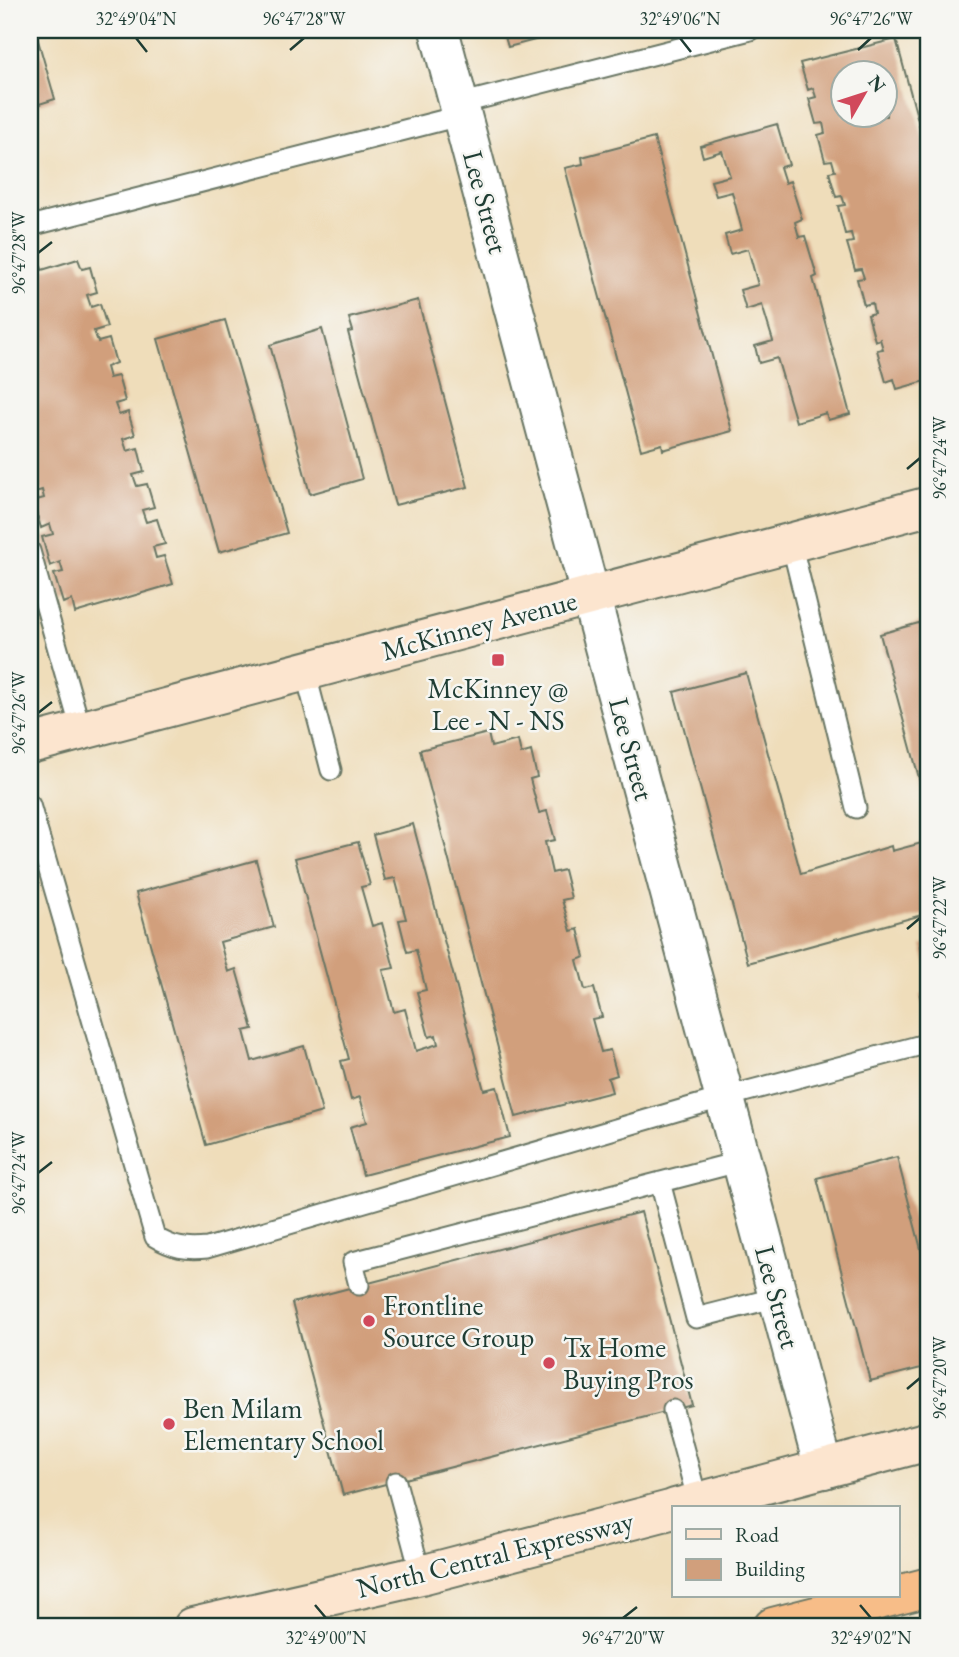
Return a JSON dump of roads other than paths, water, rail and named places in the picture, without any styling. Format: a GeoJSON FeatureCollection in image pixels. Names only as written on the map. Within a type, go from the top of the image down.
{"type":"FeatureCollection","features":[{"type":"Feature","properties":{"kind":"highway"},"geometry":{"type":"LineString","coordinates":[[900,1594],[929,1587]]}},
{"type":"Feature","properties":{"kind":"highway"},"geometry":{"type":"LineString","coordinates":[[773,1627],[884,1598]]}},
{"type":"Feature","properties":{"kind":"street","name":"Lee Street"},"geometry":{"type":"LineString","coordinates":[[439,30],[824,1469]]}},
{"type":"Feature","properties":{"kind":"street","name":"McKinney Avenue"},"geometry":{"type":"LineString","coordinates":[[30,744],[929,506]]}},
{"type":"Feature","properties":{"kind":"street","name":"North Central Expressway"},"geometry":{"type":"LineString","coordinates":[[682,1506],[929,1441]]}},
{"type":"Feature","properties":{"kind":"street","name":"North Central Expressway"},"geometry":{"type":"LineString","coordinates":[[193,1627],[421,1575],[672,1509]]}},
{"type":"Feature","properties":{"kind":"lane"},"geometry":{"type":"LineString","coordinates":[[30,226],[750,30]]}},
{"type":"Feature","properties":{"kind":"lane"},"geometry":{"type":"LineString","coordinates":[[791,542],[856,808]]}},
{"type":"Feature","properties":{"kind":"lane"},"geometry":{"type":"LineString","coordinates":[[30,551],[81,730]]}},
{"type":"Feature","properties":{"kind":"lane"},"geometry":{"type":"LineString","coordinates":[[305,671],[331,770]]}},
{"type":"Feature","properties":{"kind":"lane"},"geometry":{"type":"LineString","coordinates":[[30,805],[155,1237],[170,1246],[189,1250],[207,1248],[725,1097],[929,1044]]}},
{"type":"Feature","properties":{"kind":"lane"},"geometry":{"type":"LineString","coordinates":[[359,1285],[354,1262],[742,1161]]}},
{"type":"Feature","properties":{"kind":"lane"},"geometry":{"type":"LineString","coordinates":[[660,1182],[696,1318],[778,1297]]}},
{"type":"Feature","properties":{"kind":"lane"},"geometry":{"type":"LineString","coordinates":[[673,1410],[682,1506]]}},
{"type":"Feature","properties":{"kind":"lane"},"geometry":{"type":"LineString","coordinates":[[396,1482],[421,1575]]}},
{"type":"Feature","properties":{"kind":"place","name":"McKinney @ Lee - N - NS"},"geometry":{"type":"Point","coordinates":[498,660]}},
{"type":"Feature","properties":{"kind":"place","name":"Frontline Source Group"},"geometry":{"type":"Point","coordinates":[369,1321]}},
{"type":"Feature","properties":{"kind":"place","name":"Tx Home Buying Pros"},"geometry":{"type":"Point","coordinates":[549,1363]}},
{"type":"Feature","properties":{"kind":"place","name":"Ben Milam Elementary School"},"geometry":{"type":"Point","coordinates":[169,1424]}}]}
